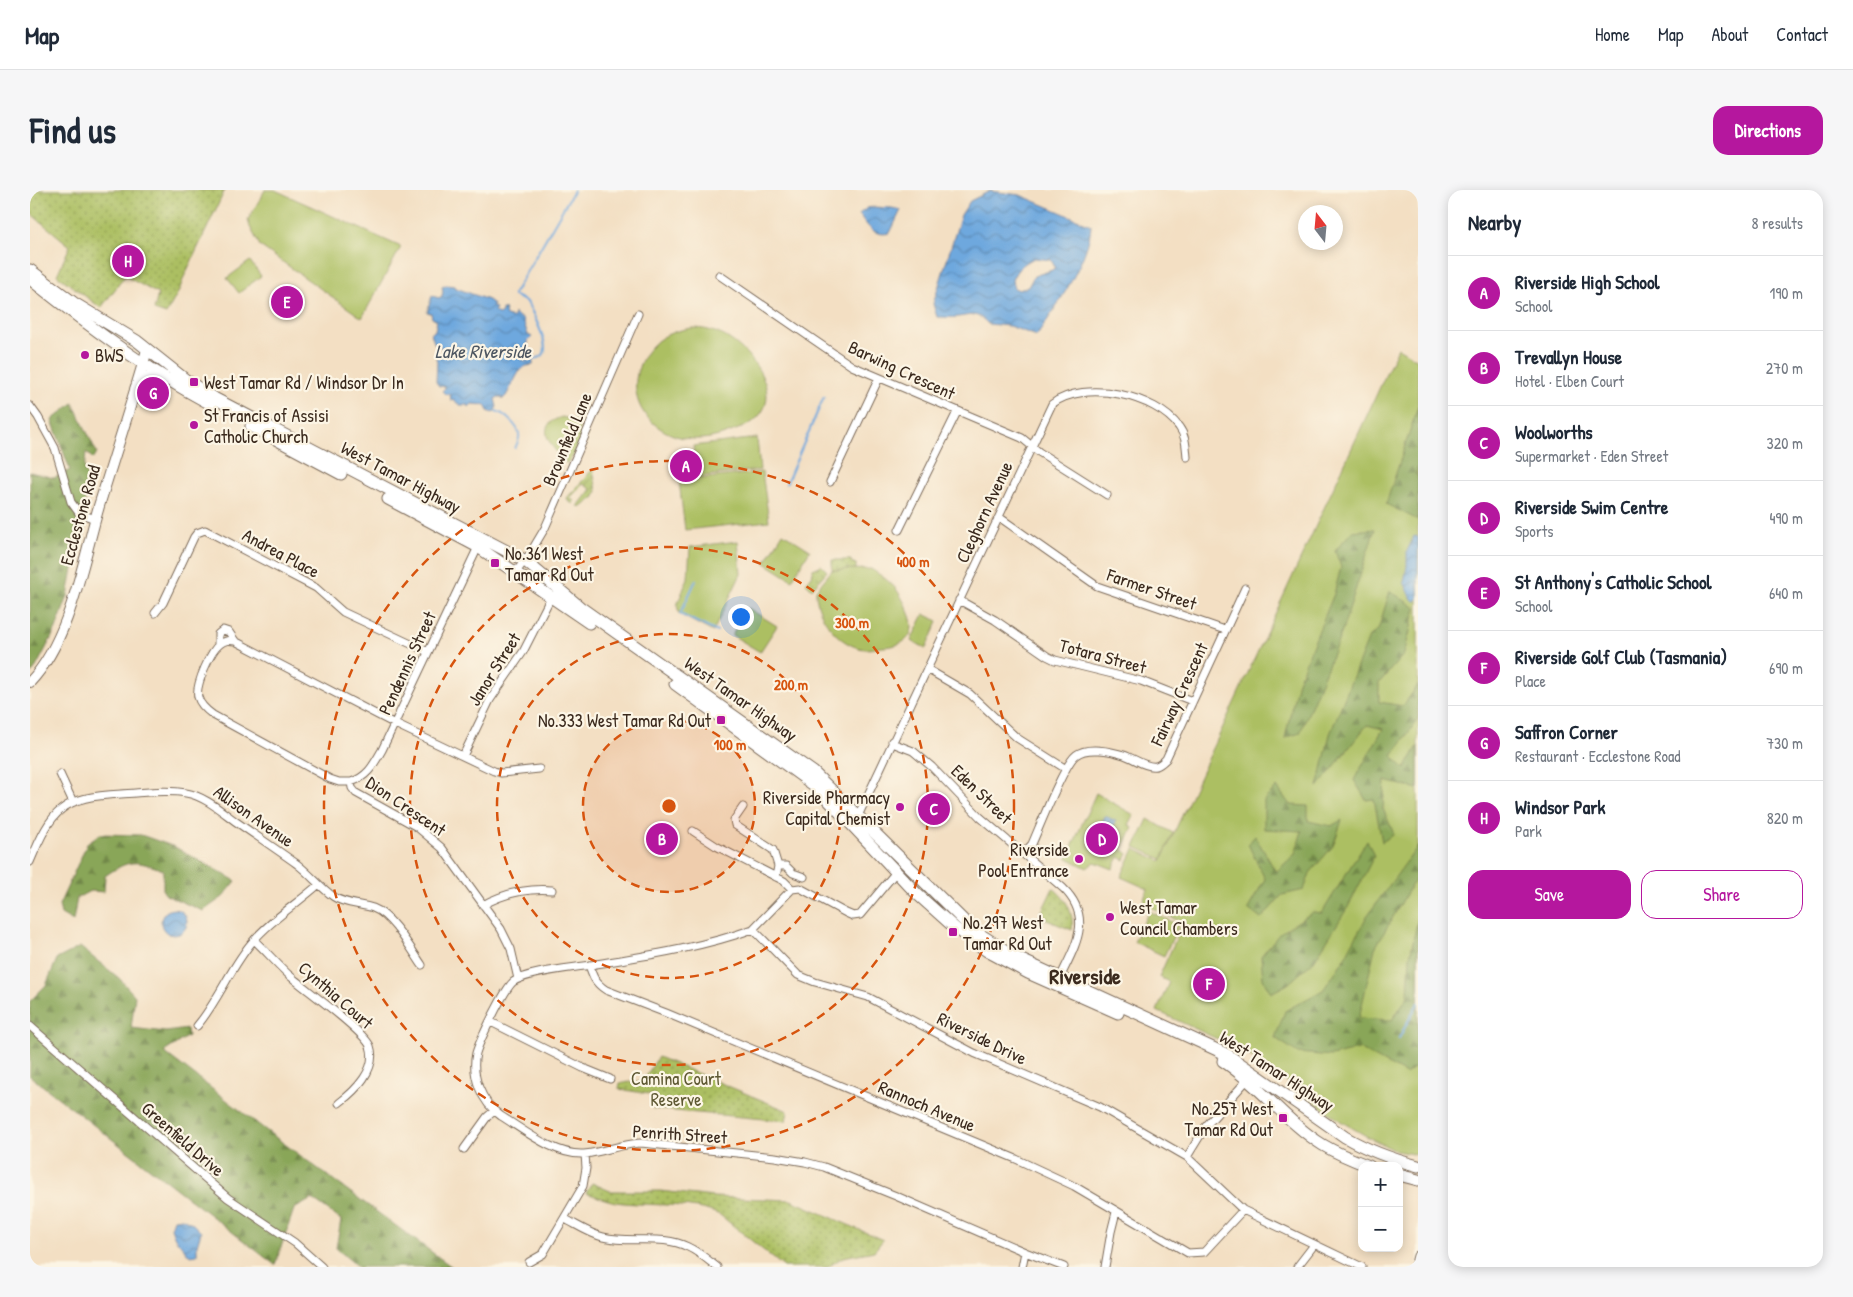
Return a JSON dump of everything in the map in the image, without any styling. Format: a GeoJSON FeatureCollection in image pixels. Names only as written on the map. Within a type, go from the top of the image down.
{"type":"FeatureCollection","features":[{"type":"Feature","properties":{"kind":"highway","name":"West Tamar Highway"},"geometry":{"type":"LineString","coordinates":[[30,270],[74,303],[147,350],[186,380],[214,398],[524,560],[593,617],[801,763],[827,785],[963,920],[981,935],[1017,958],[1228,1055],[1365,1149],[1418,1166]]}},
{"type":"Feature","properties":{"kind":"highway","name":"West Tamar Highway"},"geometry":{"type":"LineString","coordinates":[[30,279],[176,385],[478,548],[516,572],[803,775],[930,906],[956,929],[999,958],[1043,980],[1223,1060],[1248,1079],[1323,1145],[1346,1158],[1358,1162]]}},
{"type":"Feature","properties":{"kind":"highway"},"geometry":{"type":"LineString","coordinates":[[136,388],[149,376],[176,385]]}},
{"type":"Feature","properties":{"kind":"highway"},"geometry":{"type":"LineString","coordinates":[[896,872],[904,861]]}},
{"type":"Feature","properties":{"kind":"highway"},"geometry":{"type":"LineString","coordinates":[[1403,1176],[1418,1180]]}},
{"type":"Feature","properties":{"kind":"main road","name":"Ecclestone Road"},"geometry":{"type":"LineString","coordinates":[[30,682],[44,664],[64,622],[147,350]]}},
{"type":"Feature","properties":{"kind":"street","name":"Barwing Crescent"},"geometry":{"type":"LineString","coordinates":[[719,275],[836,356],[879,378],[1022,438],[1107,496]]}},
{"type":"Feature","properties":{"kind":"street","name":"Brownfield Lane"},"geometry":{"type":"LineString","coordinates":[[516,572],[545,528],[638,314]]}},
{"type":"Feature","properties":{"kind":"street"},"geometry":{"type":"LineString","coordinates":[[830,482],[879,378]]}},
{"type":"Feature","properties":{"kind":"street","name":"Cleghorn Avenue"},"geometry":{"type":"LineString","coordinates":[[858,816],[1052,404],[1071,394],[1093,391],[1127,396],[1165,413],[1173,420],[1184,435],[1187,457]]}},
{"type":"Feature","properties":{"kind":"street"},"geometry":{"type":"LineString","coordinates":[[30,406],[38,416],[55,448],[71,502],[80,513],[96,519]]}},
{"type":"Feature","properties":{"kind":"street"},"geometry":{"type":"LineString","coordinates":[[899,530],[957,412]]}},
{"type":"Feature","properties":{"kind":"street","name":"Farmer Street"},"geometry":{"type":"LineString","coordinates":[[999,517],[1097,586],[1225,630]]}},
{"type":"Feature","properties":{"kind":"street","name":"Andrea Place"},"geometry":{"type":"LineString","coordinates":[[155,613],[163,603],[194,537],[197,533],[205,530],[316,588],[343,612],[428,652]]}},
{"type":"Feature","properties":{"kind":"street","name":"Pendennis Street"},"geometry":{"type":"LineString","coordinates":[[351,782],[364,776],[369,771],[382,750],[478,548]]}},
{"type":"Feature","properties":{"kind":"street","name":"Fairway Crescent"},"geometry":{"type":"LineString","coordinates":[[1023,854],[1032,844],[1066,769],[1074,756],[1087,751],[1098,750],[1124,755],[1149,766],[1162,764],[1245,588]]}},
{"type":"Feature","properties":{"kind":"street","name":"Janor Street"},"geometry":{"type":"LineString","coordinates":[[463,756],[490,700],[523,652],[551,597]]}},
{"type":"Feature","properties":{"kind":"street","name":"Totara Street"},"geometry":{"type":"LineString","coordinates":[[960,600],[995,620],[1054,660],[1141,681],[1192,701]]}},
{"type":"Feature","properties":{"kind":"street","name":"Dion Crescent"},"geometry":{"type":"LineString","coordinates":[[518,979],[511,949],[506,939],[450,858],[434,841],[418,827],[356,793],[352,788],[351,782],[339,782],[330,779],[204,708],[197,696],[198,682],[218,645],[218,634],[223,630],[228,632],[235,641],[395,724],[501,773],[539,769]]}},
{"type":"Feature","properties":{"kind":"street"},"geometry":{"type":"LineString","coordinates":[[218,645],[225,641],[235,641]]}},
{"type":"Feature","properties":{"kind":"street"},"geometry":{"type":"LineString","coordinates":[[926,669],[970,694],[1017,738],[1066,769]]}},
{"type":"Feature","properties":{"kind":"street","name":"Eden Street"},"geometry":{"type":"LineString","coordinates":[[892,741],[913,751],[932,767],[974,811],[1068,894],[1077,907],[1080,918],[1080,932],[1060,978]]}},
{"type":"Feature","properties":{"kind":"street"},"geometry":{"type":"LineString","coordinates":[[60,774],[73,802]]}},
{"type":"Feature","properties":{"kind":"street","name":"Allison Avenue"},"geometry":{"type":"LineString","coordinates":[[30,862],[45,828],[57,814],[73,802],[102,795],[174,792],[197,796],[298,866],[318,885],[336,898],[376,909],[393,924],[422,965]]}},
{"type":"Feature","properties":{"kind":"street"},"geometry":{"type":"LineString","coordinates":[[743,807],[734,820],[735,825],[773,850],[778,866],[776,877]]}},
{"type":"Feature","properties":{"kind":"street"},"geometry":{"type":"LineString","coordinates":[[693,831],[716,846],[784,881],[792,889]]}},
{"type":"Feature","properties":{"kind":"street"},"geometry":{"type":"LineString","coordinates":[[778,866],[786,866],[804,877]]}},
{"type":"Feature","properties":{"kind":"street"},"geometry":{"type":"LineString","coordinates":[[518,979],[551,971],[708,943],[753,929],[792,889],[800,888],[846,913],[857,916],[865,910],[896,872]]}},
{"type":"Feature","properties":{"kind":"street"},"geometry":{"type":"LineString","coordinates":[[197,1026],[207,1015],[239,960],[254,940],[318,885]]}},
{"type":"Feature","properties":{"kind":"street"},"geometry":{"type":"LineString","coordinates":[[483,904],[512,892],[538,889],[552,890]]}},
{"type":"Feature","properties":{"kind":"street","name":"Riverside Drive"},"geometry":{"type":"LineString","coordinates":[[753,929],[798,975],[868,997],[974,1053],[1100,1107],[1187,1157],[1243,1210],[1362,1267]]}},
{"type":"Feature","properties":{"kind":"street","name":"Cynthia Court"},"geometry":{"type":"LineString","coordinates":[[254,940],[289,974],[369,1043],[372,1057],[368,1071],[349,1095],[338,1103]]}},
{"type":"Feature","properties":{"kind":"street","name":"Rannoch Avenue"},"geometry":{"type":"LineString","coordinates":[[589,965],[593,979],[606,990],[666,1012],[1016,1159],[1074,1186],[1182,1251],[1204,1252],[1243,1210]]}},
{"type":"Feature","properties":{"kind":"street","name":"Penrith Street"},"geometry":{"type":"LineString","coordinates":[[518,979],[507,989],[478,1046],[475,1068],[480,1090],[494,1111],[553,1147],[572,1153],[585,1154],[620,1146],[641,1144],[768,1156],[805,1162],[824,1167],[897,1196],[1064,1267]]}},
{"type":"Feature","properties":{"kind":"street"},"geometry":{"type":"LineString","coordinates":[[490,1022],[583,1068],[610,1079]]}},
{"type":"Feature","properties":{"kind":"street","name":"Greenfield Drive"},"geometry":{"type":"LineString","coordinates":[[30,1026],[228,1198],[295,1243],[322,1267]]}},
{"type":"Feature","properties":{"kind":"street"},"geometry":{"type":"LineString","coordinates":[[1187,1157],[1206,1126],[1248,1079]]}},
{"type":"Feature","properties":{"kind":"street"},"geometry":{"type":"LineString","coordinates":[[464,1149],[487,1117],[494,1111]]}},
{"type":"Feature","properties":{"kind":"street"},"geometry":{"type":"LineString","coordinates":[[529,1262],[543,1254],[583,1186],[586,1168],[585,1154]]}},
{"type":"Feature","properties":{"kind":"street"},"geometry":{"type":"LineString","coordinates":[[1105,1267],[1110,1232],[1116,1212]]}},
{"type":"Feature","properties":{"kind":"street"},"geometry":{"type":"LineString","coordinates":[[565,1218],[592,1234],[604,1237],[677,1243],[698,1253],[717,1267]]}},
{"type":"Feature","properties":{"kind":"street"},"geometry":{"type":"LineString","coordinates":[[1297,1267],[1314,1245]]}},
{"type":"Feature","properties":{"kind":"street"},"geometry":{"type":"LineString","coordinates":[[1022,1267],[1025,1252]]}},
{"type":"Feature","properties":{"kind":"street"},"geometry":{"type":"LineString","coordinates":[[1415,1267],[1418,1256]]}},
{"type":"Feature","properties":{"kind":"green space"},"geometry":{"type":"Polygon","coordinates":[[[30,190],[225,190],[179,291],[166,314],[154,310],[158,294],[125,276],[101,308],[57,275],[70,246],[30,213],[30,190]]]}},
{"type":"Feature","properties":{"kind":"green space"},"geometry":{"type":"Polygon","coordinates":[[[265,190],[275,190],[401,247],[362,318],[260,246],[248,220],[265,190]]]}},
{"type":"Feature","properties":{"kind":"green space"},"geometry":{"type":"Polygon","coordinates":[[[250,261],[261,276],[239,293],[227,278],[250,261]]]}},
{"type":"Feature","properties":{"kind":"green space"},"geometry":{"type":"Polygon","coordinates":[[[700,328],[721,334],[733,342],[745,352],[762,375],[767,393],[766,402],[763,411],[751,423],[712,438],[691,439],[670,434],[652,422],[644,413],[636,394],[637,372],[641,362],[654,344],[662,338],[676,331],[700,328]]]}},
{"type":"Feature","properties":{"kind":"green space"},"geometry":{"type":"Polygon","coordinates":[[[1398,348],[1418,360],[1418,1155],[1396,1151],[1368,1137],[1342,1122],[1243,1051],[1157,1011],[1169,982],[1159,977],[1183,923],[1142,903],[1148,889],[1121,877],[1134,849],[1161,861],[1398,348]]]}},
{"type":"Feature","properties":{"kind":"green space"},"geometry":{"type":"Polygon","coordinates":[[[73,403],[97,453],[93,459],[86,452],[84,471],[92,482],[89,490],[85,492],[84,534],[74,563],[68,596],[56,629],[34,671],[30,674],[30,472],[54,478],[70,470],[52,420],[73,403]]]}},
{"type":"Feature","properties":{"kind":"green space"},"geometry":{"type":"Polygon","coordinates":[[[1418,406],[1418,465],[1416,475],[1418,476],[1418,520],[1386,504],[1418,406]]]}},
{"type":"Feature","properties":{"kind":"green space"},"geometry":{"type":"Polygon","coordinates":[[[562,417],[575,420],[580,431],[577,448],[568,463],[551,445],[546,432],[548,426],[553,421],[562,417]]]}},
{"type":"Feature","properties":{"kind":"green space"},"geometry":{"type":"Polygon","coordinates":[[[757,438],[760,470],[696,477],[693,446],[757,438]]]}},
{"type":"Feature","properties":{"kind":"green space"},"geometry":{"type":"Polygon","coordinates":[[[593,469],[597,491],[595,497],[582,507],[578,506],[591,489],[583,484],[570,498],[574,501],[573,504],[568,501],[567,498],[593,469]]]}},
{"type":"Feature","properties":{"kind":"green space"},"geometry":{"type":"Polygon","coordinates":[[[762,472],[769,521],[685,530],[679,481],[762,472]]]}},
{"type":"Feature","properties":{"kind":"green space"},"geometry":{"type":"Polygon","coordinates":[[[1375,529],[1341,634],[1300,733],[1285,738],[1298,681],[1334,594],[1341,567],[1335,551],[1352,531],[1375,529]]]}},
{"type":"Feature","properties":{"kind":"green space"},"geometry":{"type":"Polygon","coordinates":[[[783,533],[810,550],[792,580],[765,563],[783,533]]]}},
{"type":"Feature","properties":{"kind":"green space"},"geometry":{"type":"Polygon","coordinates":[[[738,541],[741,574],[713,632],[679,614],[677,605],[688,578],[690,547],[738,541]]]}},
{"type":"Feature","properties":{"kind":"green space"},"geometry":{"type":"Polygon","coordinates":[[[832,560],[851,560],[851,562],[856,564],[856,569],[832,570],[832,560]]]}},
{"type":"Feature","properties":{"kind":"green space"},"geometry":{"type":"Polygon","coordinates":[[[821,565],[827,571],[812,589],[806,583],[812,576],[813,569],[821,565]]]}},
{"type":"Feature","properties":{"kind":"green space"},"geometry":{"type":"Polygon","coordinates":[[[871,569],[889,582],[901,596],[911,619],[912,627],[908,638],[898,644],[862,649],[842,640],[829,626],[819,608],[816,590],[832,570],[871,569]]]}},
{"type":"Feature","properties":{"kind":"green space"},"geometry":{"type":"Polygon","coordinates":[[[1390,591],[1416,608],[1404,654],[1379,683],[1379,702],[1403,706],[1418,685],[1418,719],[1392,756],[1405,769],[1418,746],[1418,789],[1385,781],[1383,809],[1394,834],[1382,842],[1374,799],[1366,800],[1354,780],[1383,729],[1367,725],[1318,787],[1330,734],[1369,637],[1378,630],[1390,591]]]}},
{"type":"Feature","properties":{"kind":"green space"},"geometry":{"type":"Polygon","coordinates":[[[748,608],[777,626],[760,652],[732,635],[748,608]]]}},
{"type":"Feature","properties":{"kind":"green space"},"geometry":{"type":"Polygon","coordinates":[[[924,614],[938,621],[926,648],[911,641],[924,614]]]}},
{"type":"Feature","properties":{"kind":"green space"},"geometry":{"type":"Polygon","coordinates":[[[1277,787],[1290,805],[1308,806],[1308,821],[1331,826],[1342,820],[1333,846],[1310,873],[1304,890],[1282,895],[1261,919],[1248,909],[1265,879],[1248,844],[1255,836],[1276,872],[1295,854],[1302,831],[1264,829],[1264,800],[1277,787]]]}},
{"type":"Feature","properties":{"kind":"green space"},"geometry":{"type":"Polygon","coordinates":[[[1096,793],[1134,815],[1129,825],[1133,828],[1122,850],[1128,853],[1125,860],[1119,857],[1113,869],[1095,862],[1087,868],[1067,858],[1096,793]]]}},
{"type":"Feature","properties":{"kind":"green space"},"geometry":{"type":"Polygon","coordinates":[[[1148,819],[1173,833],[1162,859],[1135,847],[1148,819]]]}},
{"type":"Feature","properties":{"kind":"green space"},"geometry":{"type":"Polygon","coordinates":[[[100,834],[141,835],[175,847],[236,881],[223,897],[203,911],[166,895],[163,891],[163,870],[146,864],[127,864],[120,866],[105,876],[104,892],[90,891],[77,898],[73,921],[61,914],[59,905],[88,842],[100,834]]]}},
{"type":"Feature","properties":{"kind":"green space"},"geometry":{"type":"Polygon","coordinates":[[[1367,840],[1374,856],[1348,907],[1314,961],[1288,984],[1271,993],[1263,979],[1261,956],[1280,933],[1313,912],[1322,913],[1367,840]]]}},
{"type":"Feature","properties":{"kind":"green space"},"geometry":{"type":"Polygon","coordinates":[[[1418,846],[1418,877],[1375,948],[1359,1018],[1392,1020],[1408,996],[1410,956],[1418,918],[1418,1065],[1406,1074],[1359,1049],[1332,1056],[1298,1053],[1275,1038],[1285,1011],[1323,990],[1343,961],[1367,916],[1418,846]]]}},
{"type":"Feature","properties":{"kind":"green space"},"geometry":{"type":"Polygon","coordinates":[[[1053,888],[1069,907],[1072,918],[1072,930],[1039,917],[1053,888]]]}},
{"type":"Feature","properties":{"kind":"green space"},"geometry":{"type":"Polygon","coordinates":[[[1149,911],[1179,925],[1164,956],[1134,942],[1149,911]]]}},
{"type":"Feature","properties":{"kind":"green space"},"geometry":{"type":"Polygon","coordinates":[[[80,947],[119,978],[135,996],[131,1028],[166,1032],[187,1029],[188,1036],[164,1052],[271,1134],[452,1267],[358,1267],[336,1248],[341,1220],[312,1199],[294,1209],[275,1265],[30,1076],[30,1001],[46,985],[57,959],[80,947]]]}},
{"type":"Feature","properties":{"kind":"green space","name":"Camina Court Reserve"},"geometry":{"type":"Polygon","coordinates":[[[658,1057],[788,1111],[786,1121],[653,1109],[655,1095],[619,1089],[620,1083],[643,1081],[658,1057]]]}},
{"type":"Feature","properties":{"kind":"green space"},"geometry":{"type":"Polygon","coordinates":[[[592,1183],[610,1191],[660,1191],[714,1197],[791,1200],[883,1240],[874,1251],[843,1257],[828,1267],[784,1267],[720,1215],[682,1206],[612,1201],[586,1193],[592,1183]]]}},
{"type":"Feature","properties":{"kind":"water"},"geometry":{"type":"Polygon","coordinates":[[[990,191],[1020,195],[1091,225],[1085,253],[1078,268],[1062,298],[1037,336],[1009,326],[988,324],[974,315],[937,317],[933,304],[961,215],[970,201],[990,191]],[[1034,258],[1024,264],[1018,269],[1012,280],[1014,288],[1019,290],[1028,287],[1034,276],[1052,270],[1055,267],[1051,260],[1034,258]]]}},
{"type":"Feature","properties":{"kind":"water"},"geometry":{"type":"Polygon","coordinates":[[[867,208],[901,210],[890,233],[875,232],[859,214],[867,208]]]}},
{"type":"Feature","properties":{"kind":"water","name":"Lake Riverside"},"geometry":{"type":"Polygon","coordinates":[[[446,285],[455,286],[488,300],[496,308],[494,311],[498,314],[502,313],[502,309],[504,309],[506,310],[505,315],[511,318],[514,317],[514,313],[523,320],[528,335],[532,337],[528,341],[527,358],[523,360],[524,363],[533,361],[533,365],[526,366],[520,370],[503,399],[498,397],[495,399],[497,407],[493,413],[488,411],[485,405],[472,404],[469,407],[468,405],[460,405],[453,400],[451,401],[450,394],[445,394],[442,391],[446,387],[439,386],[436,382],[436,358],[438,355],[439,357],[443,354],[443,352],[437,343],[435,345],[431,334],[435,330],[437,321],[432,318],[431,313],[427,312],[432,296],[439,298],[442,296],[442,287],[446,285]]]}},
{"type":"Feature","properties":{"kind":"water"},"geometry":{"type":"Polygon","coordinates":[[[1414,536],[1418,537],[1418,598],[1415,602],[1404,582],[1407,551],[1414,536]]]}},
{"type":"Feature","properties":{"kind":"water"},"geometry":{"type":"Polygon","coordinates":[[[1105,816],[1116,821],[1104,847],[1094,843],[1105,816]]]}},
{"type":"Feature","properties":{"kind":"water"},"geometry":{"type":"Polygon","coordinates":[[[174,909],[183,913],[187,922],[183,931],[174,935],[165,931],[161,922],[165,913],[174,909]]]}},
{"type":"Feature","properties":{"kind":"water"},"geometry":{"type":"Polygon","coordinates":[[[182,1218],[192,1223],[201,1232],[197,1245],[197,1255],[190,1256],[175,1238],[171,1228],[174,1219],[182,1218]]]}},
{"type":"Feature","properties":{"kind":"waterway"},"geometry":{"type":"LineString","coordinates":[[524,362],[543,355],[545,344],[527,302],[513,295],[574,190]]}},
{"type":"Feature","properties":{"kind":"waterway"},"geometry":{"type":"LineString","coordinates":[[786,484],[824,397]]}},
{"type":"Feature","properties":{"kind":"waterway"},"geometry":{"type":"LineString","coordinates":[[496,411],[514,424],[518,431],[519,437],[515,448]]}},
{"type":"Feature","properties":{"kind":"waterway"},"geometry":{"type":"LineString","coordinates":[[696,580],[680,614],[717,632]]}},
{"type":"Feature","properties":{"kind":"waterway"},"geometry":{"type":"LineString","coordinates":[[1399,1038],[1418,1003]]}},
{"type":"Feature","properties":{"kind":"place","name":"Windsor Park"},"geometry":{"type":"Point","coordinates":[128,261]}},
{"type":"Feature","properties":{"kind":"place","name":"St Anthony's Catholic School"},"geometry":{"type":"Point","coordinates":[287,302]}},
{"type":"Feature","properties":{"kind":"place","name":"BWS"},"geometry":{"type":"Point","coordinates":[85,355]}},
{"type":"Feature","properties":{"kind":"place","name":"West Tamar Rd / Windsor Dr In"},"geometry":{"type":"Point","coordinates":[194,382]}},
{"type":"Feature","properties":{"kind":"place","name":"Saffron Corner"},"geometry":{"type":"Point","coordinates":[153,393]}},
{"type":"Feature","properties":{"kind":"place","name":"St Francis of Assisi Catholic Church"},"geometry":{"type":"Point","coordinates":[194,425]}},
{"type":"Feature","properties":{"kind":"place","name":"Riverside High School"},"geometry":{"type":"Point","coordinates":[686,466]}},
{"type":"Feature","properties":{"kind":"place","name":"No.361 West Tamar Rd Out"},"geometry":{"type":"Point","coordinates":[495,563]}},
{"type":"Feature","properties":{"kind":"place","name":"No.333 West Tamar Rd Out"},"geometry":{"type":"Point","coordinates":[721,720]}},
{"type":"Feature","properties":{"kind":"place","name":"Riverside Pharmacy Capital Chemist"},"geometry":{"type":"Point","coordinates":[900,807]}},
{"type":"Feature","properties":{"kind":"place","name":"Woolworths"},"geometry":{"type":"Point","coordinates":[934,809]}},
{"type":"Feature","properties":{"kind":"place","name":"Trevallyn House"},"geometry":{"type":"Point","coordinates":[662,839]}},
{"type":"Feature","properties":{"kind":"place","name":"Riverside Swim Centre"},"geometry":{"type":"Point","coordinates":[1102,839]}},
{"type":"Feature","properties":{"kind":"place","name":"Riverside Pool Entrance"},"geometry":{"type":"Point","coordinates":[1079,859]}},
{"type":"Feature","properties":{"kind":"place","name":"West Tamar Council Chambers"},"geometry":{"type":"Point","coordinates":[1110,917]}},
{"type":"Feature","properties":{"kind":"place","name":"No.297 West Tamar Rd Out"},"geometry":{"type":"Point","coordinates":[953,932]}},
{"type":"Feature","properties":{"kind":"place","name":"Riverside Golf Club (Tasmania)"},"geometry":{"type":"Point","coordinates":[1209,984]}},
{"type":"Feature","properties":{"kind":"place","name":"No.257 West Tamar Rd Out"},"geometry":{"type":"Point","coordinates":[1283,1118]}},
{"type":"Feature","properties":{"kind":"district","name":"Riverside"},"geometry":{"type":"Point","coordinates":[1085,976]}}]}
